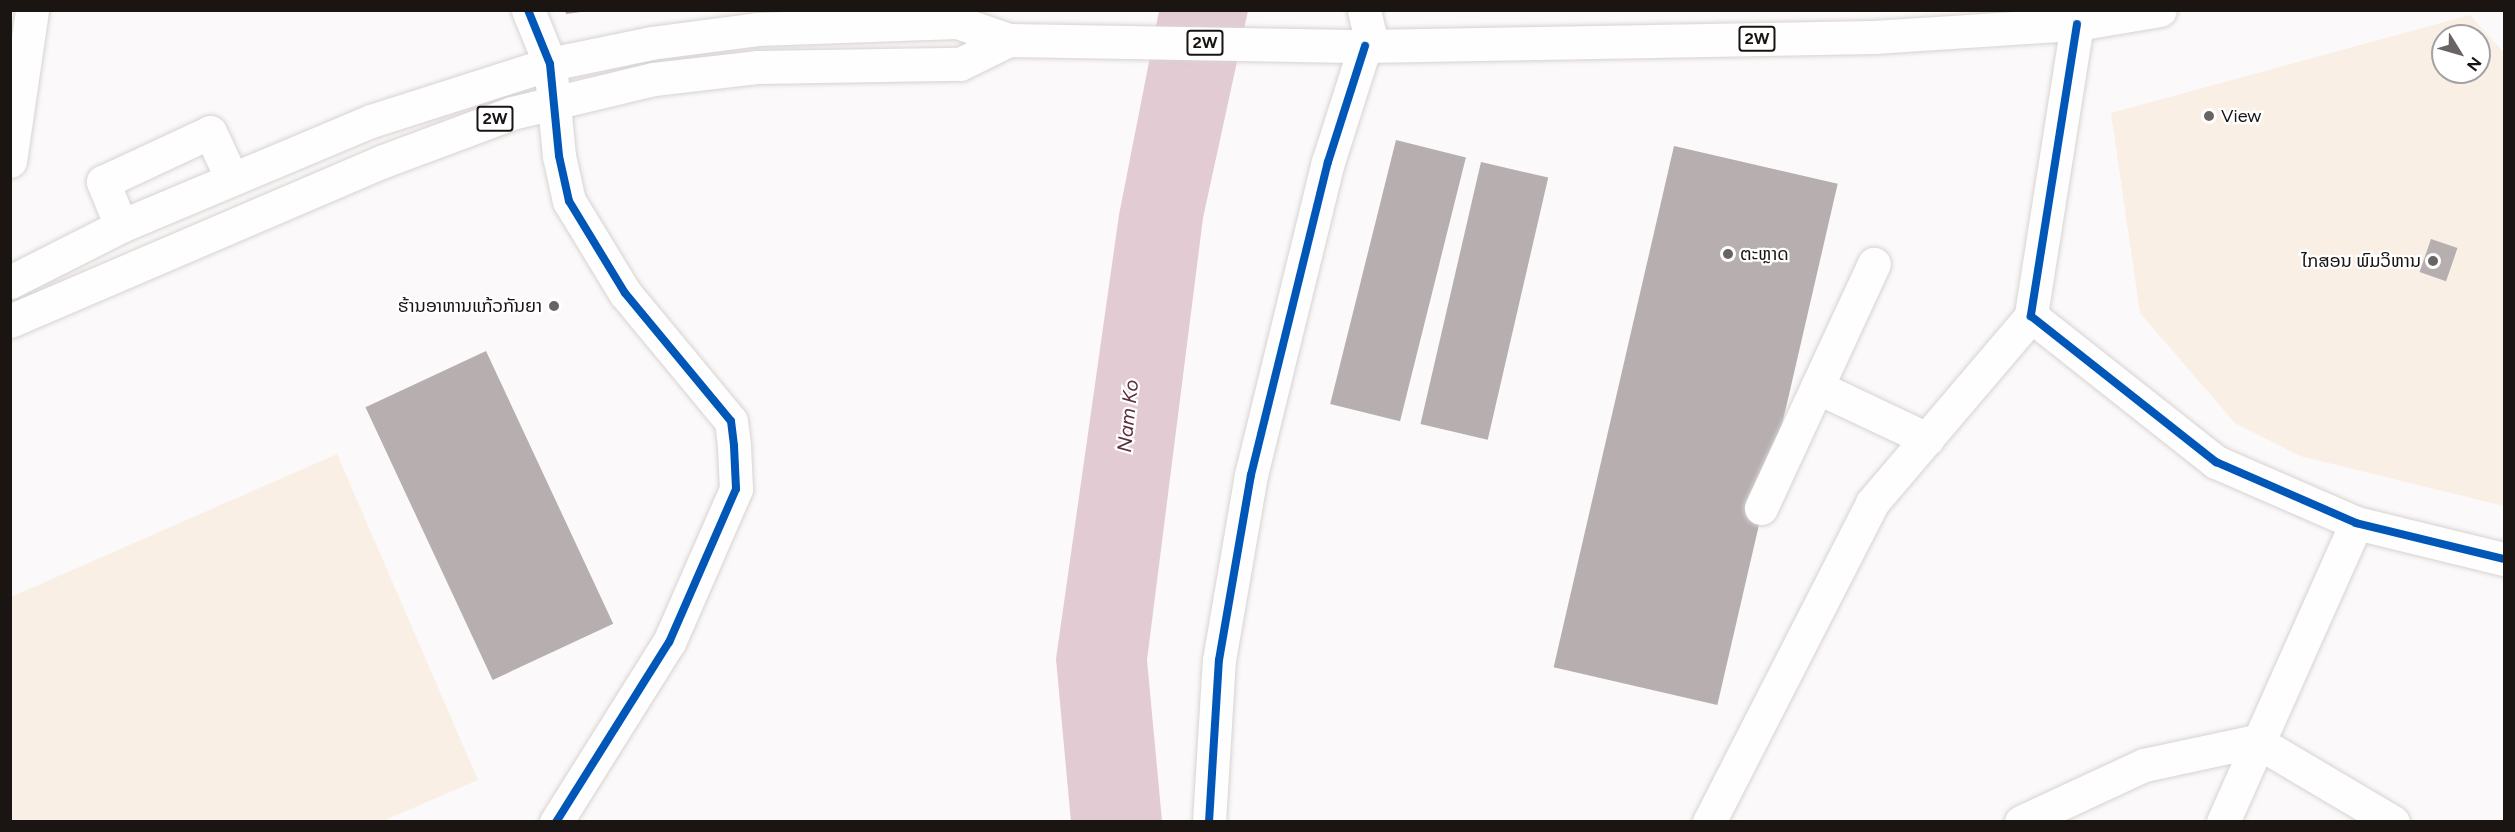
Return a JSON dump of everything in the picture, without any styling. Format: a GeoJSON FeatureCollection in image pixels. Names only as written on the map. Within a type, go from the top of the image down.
{"type":"FeatureCollection","features":[{"type":"Feature","properties":{"kind":"main road"},"geometry":{"type":"LineString","coordinates":[[10,161],[32,10]]}},
{"type":"Feature","properties":{"kind":"main road"},"geometry":{"type":"LineString","coordinates":[[528,10],[550,64],[556,101],[559,156],[569,201],[625,293],[731,421],[736,489],[669,642],[556,822]]}},
{"type":"Feature","properties":{"kind":"main road"},"geometry":{"type":"LineString","coordinates":[[1209,822],[1219,660],[1251,475],[1328,162],[1364,46],[1364,10]]}},
{"type":"Feature","properties":{"kind":"main road","name":"2W"},"geometry":{"type":"LineString","coordinates":[[10,282],[121,226],[231,177],[371,121],[550,64],[651,42],[757,29],[956,16],[1009,40],[1364,46],[1874,37],[2077,24],[2160,10]]}},
{"type":"Feature","properties":{"kind":"main road"},"geometry":{"type":"LineString","coordinates":[[1709,822],[1872,503],[2031,316],[2077,24]]}},
{"type":"Feature","properties":{"kind":"main road","name":"2W"},"geometry":{"type":"LineString","coordinates":[[10,321],[381,162],[556,101],[654,79],[758,67],[960,64],[1009,40]]}},
{"type":"Feature","properties":{"kind":"main road"},"geometry":{"type":"LineString","coordinates":[[121,226],[103,182],[210,132],[231,177]]}},
{"type":"Feature","properties":{"kind":"main road"},"geometry":{"type":"LineString","coordinates":[[1761,508],[1874,264]]}},
{"type":"Feature","properties":{"kind":"main road"},"geometry":{"type":"LineString","coordinates":[[2031,316],[2216,462],[2356,523],[2505,559]]}},
{"type":"Feature","properties":{"kind":"main road"},"geometry":{"type":"LineString","coordinates":[[1816,387],[1927,439]]}},
{"type":"Feature","properties":{"kind":"main road"},"geometry":{"type":"LineString","coordinates":[[2223,822],[2256,741],[2356,523]]}},
{"type":"Feature","properties":{"kind":"main road"},"geometry":{"type":"LineString","coordinates":[[2022,822],[2144,765],[2256,741],[2393,822]]}},
{"type":"Feature","properties":{"kind":"shaded area"},"geometry":{"type":"Polygon","coordinates":[[[2470,15],[2478,24],[2437,24],[2470,15]]]}},
{"type":"Feature","properties":{"kind":"shaded area"},"geometry":{"type":"Polygon","coordinates":[[[2431,26],[2431,84],[2491,84],[2491,38],[2504,53],[2504,506],[2300,456],[2235,423],[2140,313],[2111,113],[2431,26]]]}},
{"type":"Feature","properties":{"kind":"shaded area"},"geometry":{"type":"Polygon","coordinates":[[[337,454],[478,780],[383,821],[11,821],[11,597],[337,454]]]}},
{"type":"Feature","properties":{"kind":"water","name":"Nam Ko"},"geometry":{"type":"Polygon","coordinates":[[[1159,11],[1248,11],[1203,218],[1147,660],[1162,821],[1071,822],[1056,659],[1119,215],[1159,11]]]}},
{"type":"Feature","properties":{"kind":"building"},"geometry":{"type":"Polygon","coordinates":[[[565,10],[581,10],[581,12],[566,14],[565,10]]]}},
{"type":"Feature","properties":{"kind":"building"},"geometry":{"type":"Polygon","coordinates":[[[1396,140],[1466,157],[1400,421],[1330,404],[1396,140]]]}},
{"type":"Feature","properties":{"kind":"building"},"geometry":{"type":"Polygon","coordinates":[[[1674,146],[1838,184],[1717,705],[1554,667],[1674,146]]]}},
{"type":"Feature","properties":{"kind":"building"},"geometry":{"type":"Polygon","coordinates":[[[1481,162],[1548,178],[1488,440],[1420,424],[1481,162]]]}},
{"type":"Feature","properties":{"kind":"building"},"geometry":{"type":"Polygon","coordinates":[[[2431,239],[2457,248],[2446,281],[2420,272],[2431,239]]]}},
{"type":"Feature","properties":{"kind":"building"},"geometry":{"type":"Polygon","coordinates":[[[486,351],[613,624],[493,680],[365,407],[486,351]]]}},
{"type":"Feature","properties":{"kind":"cycle path"},"geometry":{"type":"LineString","coordinates":[[528,10],[550,64],[559,156],[569,201],[625,293],[731,421],[736,489],[669,642],[556,822]]}},
{"type":"Feature","properties":{"kind":"cycle path"},"geometry":{"type":"LineString","coordinates":[[2077,24],[2031,316],[2216,462],[2356,523],[2504,559]]}},
{"type":"Feature","properties":{"kind":"cycle path"},"geometry":{"type":"LineString","coordinates":[[1209,822],[1219,660],[1251,475],[1328,162],[1365,46]]}},
{"type":"Feature","properties":{"kind":"place","name":"View"},"geometry":{"type":"Point","coordinates":[2209,116]}},
{"type":"Feature","properties":{"kind":"place","name":"ຕະຫຼາດ"},"geometry":{"type":"Point","coordinates":[1728,254]}},
{"type":"Feature","properties":{"kind":"place","name":"ໄກສອນ ພົມວິຫານ"},"geometry":{"type":"Point","coordinates":[2433,261]}},
{"type":"Feature","properties":{"kind":"place","name":"ຮ້ານອາຫານແກ້ວກັນຍາ"},"geometry":{"type":"Point","coordinates":[554,306]}}]}
